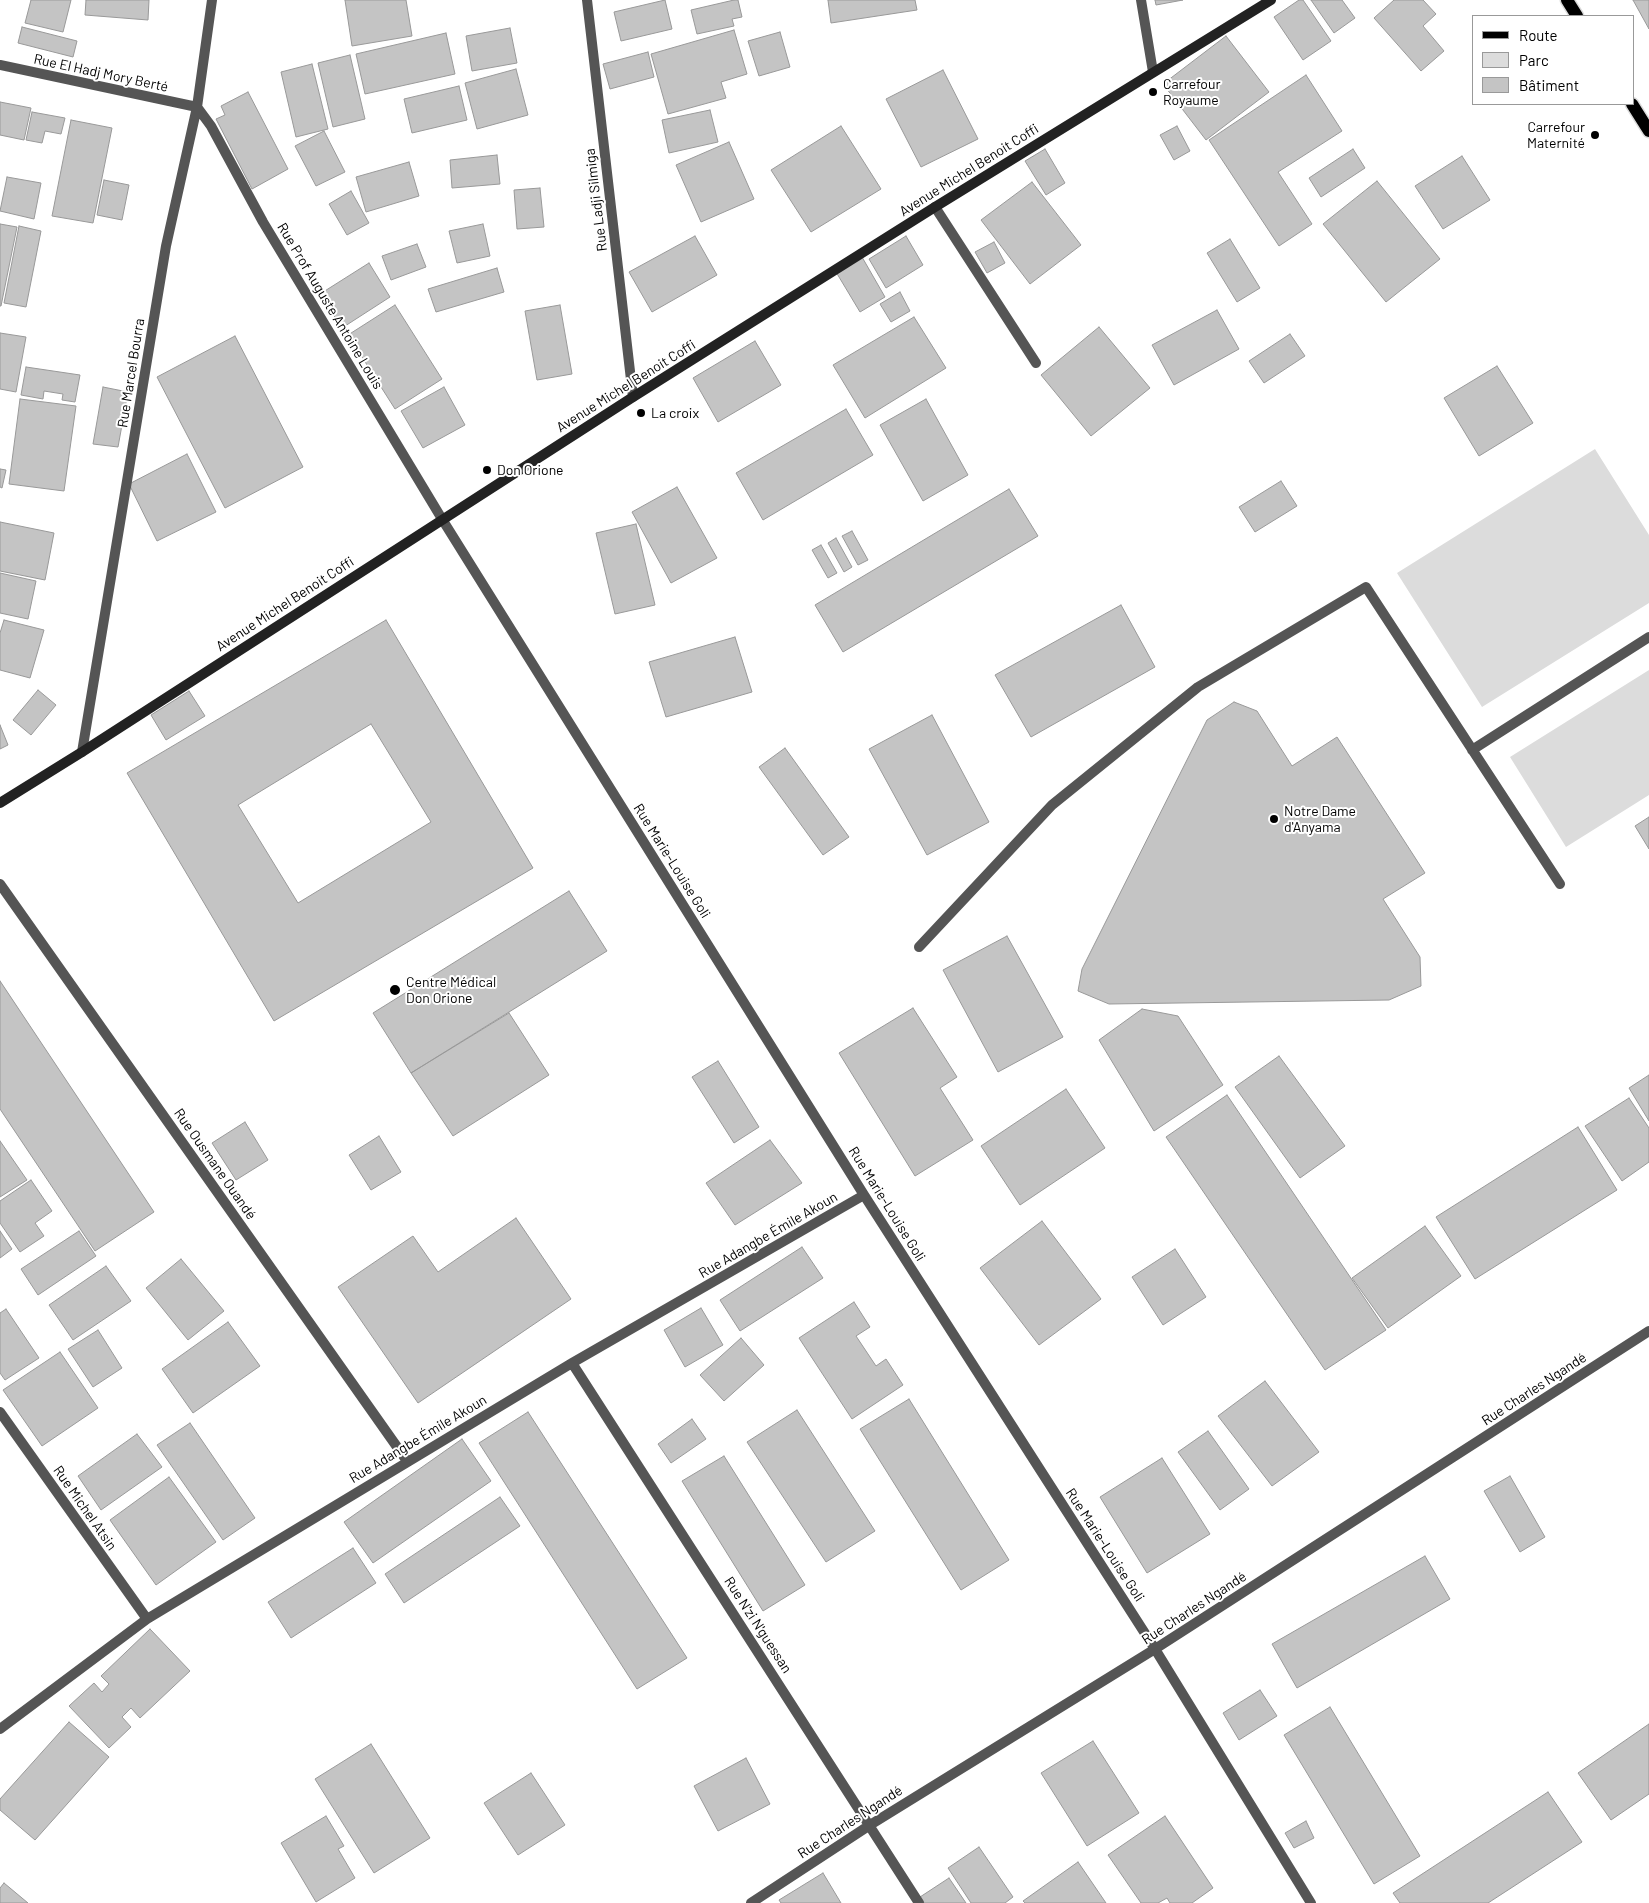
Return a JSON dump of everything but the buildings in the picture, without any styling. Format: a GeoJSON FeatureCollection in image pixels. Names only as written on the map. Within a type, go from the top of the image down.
{"type":"FeatureCollection","features":[{"type":"Feature","properties":{"kind":"main road"},"geometry":{"type":"LineString","coordinates":[[1567,0],[1576,15]]}},
{"type":"Feature","properties":{"kind":"main road"},"geometry":{"type":"LineString","coordinates":[[1633,105],[1649,131]]}},
{"type":"Feature","properties":{"kind":"street","name":"Rue Marcel Bourra"},"geometry":{"type":"LineString","coordinates":[[82,752],[166,246],[197,107],[212,0]]}},
{"type":"Feature","properties":{"kind":"street","name":"Rue Ladji Silmiga"},"geometry":{"type":"LineString","coordinates":[[587,0],[633,398]]}},
{"type":"Feature","properties":{"kind":"street"},"geometry":{"type":"LineString","coordinates":[[1141,0],[1153,72]]}},
{"type":"Feature","properties":{"kind":"street","name":"Avenue Michel Benoit Coffi"},"geometry":{"type":"LineString","coordinates":[[0,803],[442,519],[935,207],[1271,0]]}},
{"type":"Feature","properties":{"kind":"street","name":"Rue El Hadj Mory Berté"},"geometry":{"type":"LineString","coordinates":[[0,65],[197,107]]}},
{"type":"Feature","properties":{"kind":"street","name":"Rue Prof Auguste Antoine Louis"},"geometry":{"type":"LineString","coordinates":[[197,107],[211,126],[263,222],[442,519]]}},
{"type":"Feature","properties":{"kind":"street"},"geometry":{"type":"LineString","coordinates":[[935,207],[1036,363]]}},
{"type":"Feature","properties":{"kind":"street","name":"Rue Marie-Louise Goli"},"geometry":{"type":"LineString","coordinates":[[442,519],[864,1195],[1156,1649],[1311,1903]]}},
{"type":"Feature","properties":{"kind":"street"},"geometry":{"type":"LineString","coordinates":[[919,947],[1052,804],[1198,688],[1366,586],[1560,884]]}},
{"type":"Feature","properties":{"kind":"street"},"geometry":{"type":"LineString","coordinates":[[1472,750],[1649,637]]}},
{"type":"Feature","properties":{"kind":"street","name":"Rue Ousmane Ouandé"},"geometry":{"type":"LineString","coordinates":[[0,884],[407,1461]]}},
{"type":"Feature","properties":{"kind":"street","name":"Rue Adangbe Émile Akoun"},"geometry":{"type":"LineString","coordinates":[[0,1729],[147,1620],[407,1461],[572,1363],[864,1195]]}},
{"type":"Feature","properties":{"kind":"street","name":"Rue Charles Ngandé"},"geometry":{"type":"LineString","coordinates":[[751,1903],[870,1825],[1156,1649],[1649,1331]]}},
{"type":"Feature","properties":{"kind":"street","name":"Rue N'zi N'guessan"},"geometry":{"type":"LineString","coordinates":[[572,1363],[919,1903]]}},
{"type":"Feature","properties":{"kind":"street","name":"Rue Michel Atsin"},"geometry":{"type":"LineString","coordinates":[[0,1412],[147,1620]]}},
{"type":"Feature","properties":{"kind":"green space"},"geometry":{"type":"Polygon","coordinates":[[[1595,449],[1649,535],[1649,603],[1482,707],[1397,573],[1595,449]]]}},
{"type":"Feature","properties":{"kind":"green space"},"geometry":{"type":"Polygon","coordinates":[[[1649,670],[1649,795],[1566,847],[1510,757],[1649,670]]]}},
{"type":"Feature","properties":{"kind":"place","name":"Carrefour Royaume"},"geometry":{"type":"Point","coordinates":[1153,92]}},
{"type":"Feature","properties":{"kind":"place","name":"Carrefour Maternité"},"geometry":{"type":"Point","coordinates":[1595,135]}},
{"type":"Feature","properties":{"kind":"place","name":"La croix"},"geometry":{"type":"Point","coordinates":[641,413]}},
{"type":"Feature","properties":{"kind":"place","name":"Don Orione"},"geometry":{"type":"Point","coordinates":[487,470]}},
{"type":"Feature","properties":{"kind":"place","name":"Notre Dame d'Anyama"},"geometry":{"type":"Point","coordinates":[1274,819]}},
{"type":"Feature","properties":{"kind":"place","name":"Centre Médical Don Orione"},"geometry":{"type":"Point","coordinates":[395,990]}}]}
